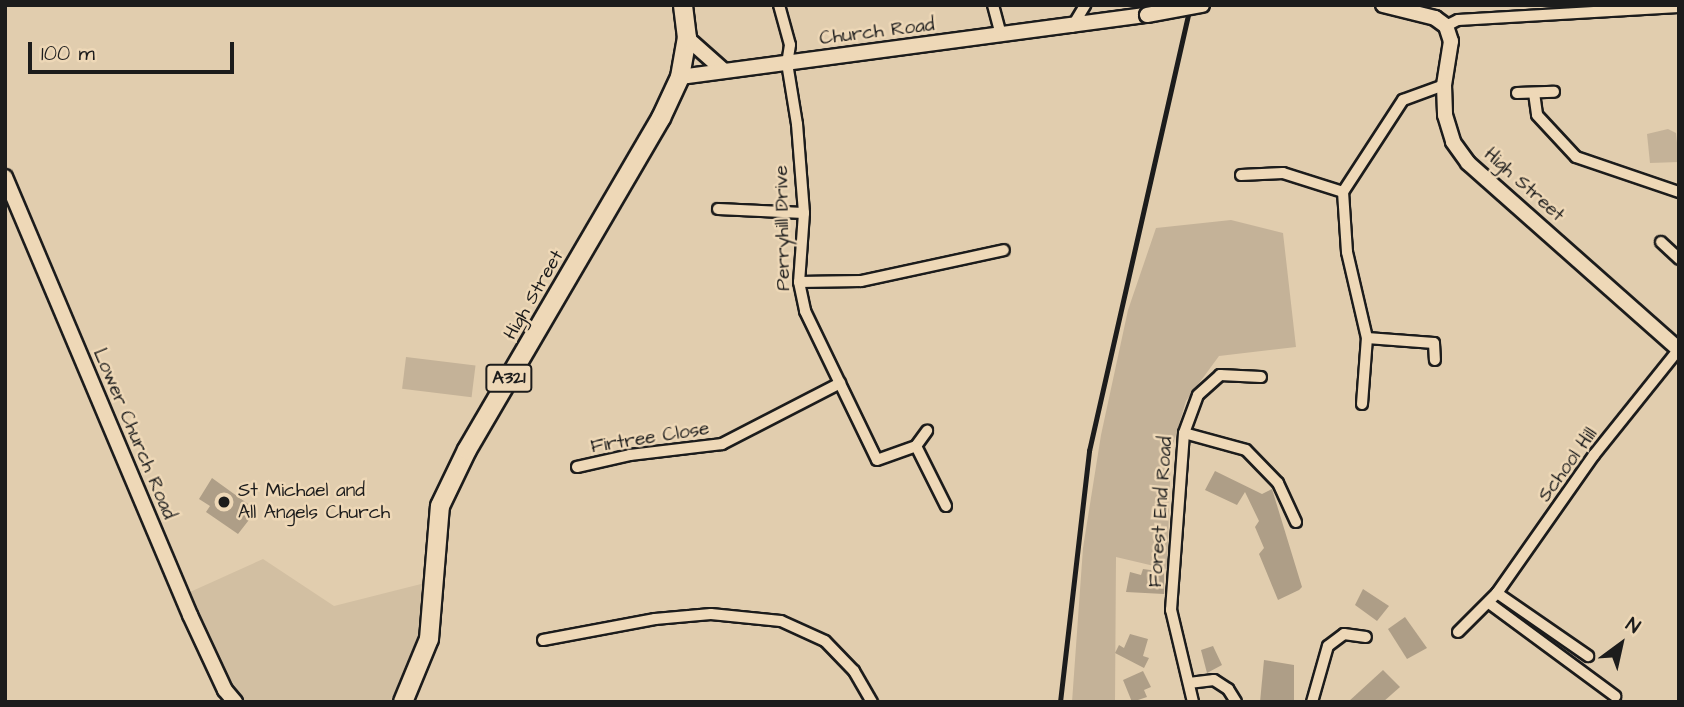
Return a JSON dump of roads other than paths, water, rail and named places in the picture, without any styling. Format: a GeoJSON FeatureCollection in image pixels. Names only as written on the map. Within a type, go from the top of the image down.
{"type":"FeatureCollection","features":[{"type":"Feature","properties":{"kind":"main road","name":"A321"},"geometry":{"type":"LineString","coordinates":[[680,76],[687,38],[683,5]]}},
{"type":"Feature","properties":{"kind":"main road","name":"High Street"},"geometry":{"type":"LineString","coordinates":[[404,702],[429,639],[440,506],[467,450],[661,118],[680,76]]}},
{"type":"Feature","properties":{"kind":"street","name":"Perryhill Drive"},"geometry":{"type":"LineString","coordinates":[[779,5],[790,45],[787,63],[804,212],[799,282],[805,311],[877,460],[916,446]]}},
{"type":"Feature","properties":{"kind":"street"},"geometry":{"type":"LineString","coordinates":[[993,5],[1001,35]]}},
{"type":"Feature","properties":{"kind":"street"},"geometry":{"type":"LineString","coordinates":[[1072,27],[1085,5]]}},
{"type":"Feature","properties":{"kind":"street","name":"Church Road"},"geometry":{"type":"LineString","coordinates":[[680,76],[1072,27],[1202,5]]}},
{"type":"Feature","properties":{"kind":"street"},"geometry":{"type":"LineString","coordinates":[[1383,5],[1435,18],[1446,26],[1458,20],[1679,7]]}},
{"type":"Feature","properties":{"kind":"street","name":"High Street"},"geometry":{"type":"LineString","coordinates":[[1446,26],[1451,41],[1444,85],[1453,142],[1468,163],[1678,350]]}},
{"type":"Feature","properties":{"kind":"street"},"geometry":{"type":"LineString","coordinates":[[687,38],[722,69]]}},
{"type":"Feature","properties":{"kind":"street"},"geometry":{"type":"LineString","coordinates":[[1362,404],[1367,338],[1347,253],[1343,192],[1402,100],[1444,85]]}},
{"type":"Feature","properties":{"kind":"street"},"geometry":{"type":"LineString","coordinates":[[1517,93],[1555,92]]}},
{"type":"Feature","properties":{"kind":"street"},"geometry":{"type":"LineString","coordinates":[[1534,93],[1537,115],[1576,157],[1679,192]]}},
{"type":"Feature","properties":{"kind":"street"},"geometry":{"type":"LineString","coordinates":[[1241,176],[1283,173],[1343,192]]}},
{"type":"Feature","properties":{"kind":"street","name":"Lower Church Road"},"geometry":{"type":"LineString","coordinates":[[5,177],[190,615],[225,690],[235,702]]}},
{"type":"Feature","properties":{"kind":"street"},"geometry":{"type":"LineString","coordinates":[[718,209],[804,212]]}},
{"type":"Feature","properties":{"kind":"street"},"geometry":{"type":"LineString","coordinates":[[1661,242],[1679,259]]}},
{"type":"Feature","properties":{"kind":"street"},"geometry":{"type":"LineString","coordinates":[[799,282],[860,281],[1004,250]]}},
{"type":"Feature","properties":{"kind":"street"},"geometry":{"type":"LineString","coordinates":[[1367,338],[1434,343],[1435,360]]}},
{"type":"Feature","properties":{"kind":"street","name":"School Hill"},"geometry":{"type":"LineString","coordinates":[[1458,632],[1497,593],[1594,454],[1678,350]]}},
{"type":"Feature","properties":{"kind":"street","name":"Forest End Road"},"geometry":{"type":"LineString","coordinates":[[1193,702],[1171,610],[1184,433],[1198,395],[1220,376],[1261,377]]}},
{"type":"Feature","properties":{"kind":"street","name":"Firtree Close"},"geometry":{"type":"LineString","coordinates":[[577,467],[630,455],[722,444],[840,383]]}},
{"type":"Feature","properties":{"kind":"street"},"geometry":{"type":"LineString","coordinates":[[927,431],[916,446],[946,506]]}},
{"type":"Feature","properties":{"kind":"street"},"geometry":{"type":"LineString","coordinates":[[1184,433],[1246,450],[1278,483],[1296,522]]}},
{"type":"Feature","properties":{"kind":"street"},"geometry":{"type":"LineString","coordinates":[[1497,593],[1588,656]]}},
{"type":"Feature","properties":{"kind":"street"},"geometry":{"type":"LineString","coordinates":[[1489,603],[1615,696]]}},
{"type":"Feature","properties":{"kind":"street"},"geometry":{"type":"LineString","coordinates":[[543,640],[655,619],[711,614],[781,621],[825,641],[854,671],[872,702]]}},
{"type":"Feature","properties":{"kind":"street"},"geometry":{"type":"LineString","coordinates":[[1312,702],[1328,646],[1344,634],[1366,637]]}},
{"type":"Feature","properties":{"kind":"street"},"geometry":{"type":"LineString","coordinates":[[1189,683],[1214,680],[1228,689],[1236,702]]}},
{"type":"Feature","properties":{"kind":"railway"},"geometry":{"type":"LineString","coordinates":[[1060,702],[1089,451],[1190,5]]}},
{"type":"Feature","properties":{"kind":"place","name":"St Michael and All Angels Church"},"geometry":{"type":"Point","coordinates":[224,502]}}]}
